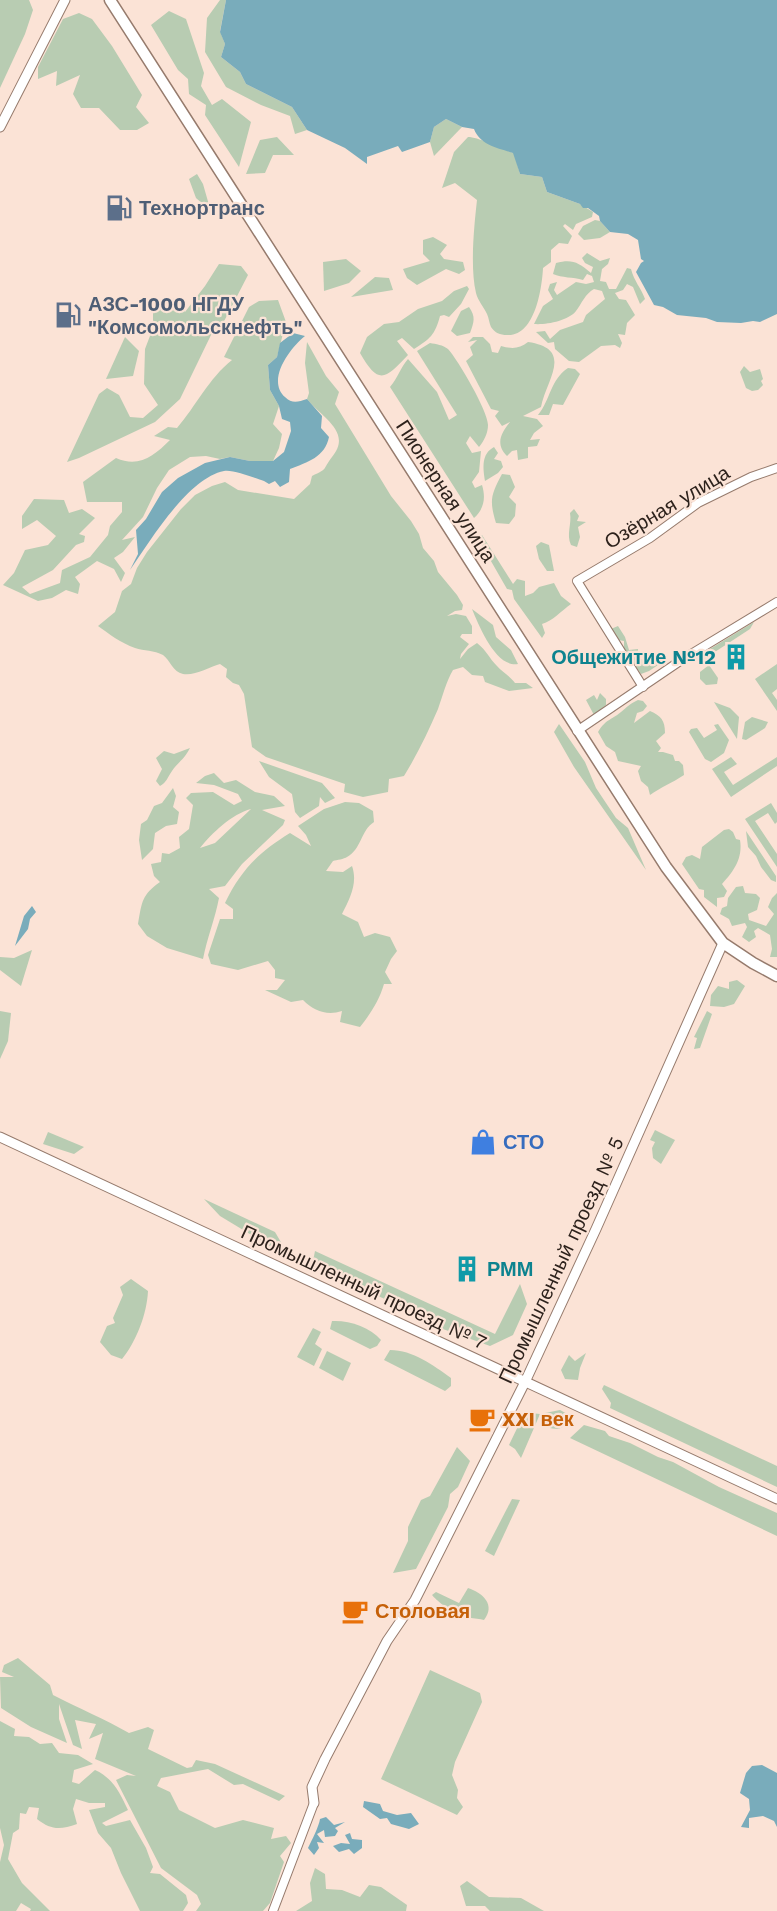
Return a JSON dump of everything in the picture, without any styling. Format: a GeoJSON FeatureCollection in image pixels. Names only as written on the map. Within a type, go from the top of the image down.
{"type":"FeatureCollection","features":[{"type":"Feature","properties":{"kind":"main road","name":"Пионерная улица"},"geometry":{"type":"LineString","coordinates":[[110,0],[666,867],[723,943],[777,976]]}},
{"type":"Feature","properties":{"kind":"street"},"geometry":{"type":"LineString","coordinates":[[0,127],[65,0]]}},
{"type":"Feature","properties":{"kind":"street","name":"Озёрная улица"},"geometry":{"type":"LineString","coordinates":[[643,687],[577,581],[650,538],[698,503],[751,477],[777,468]]}},
{"type":"Feature","properties":{"kind":"street"},"geometry":{"type":"LineString","coordinates":[[577,730],[679,662],[777,602]]}},
{"type":"Feature","properties":{"kind":"street","name":"Промышленный проезд № 5"},"geometry":{"type":"LineString","coordinates":[[273,1911],[314,1803],[312,1787],[325,1759],[387,1641],[415,1600],[525,1382],[596,1229],[723,943]]}},
{"type":"Feature","properties":{"kind":"street","name":"Промышленный проезд № 7"},"geometry":{"type":"LineString","coordinates":[[0,1137],[777,1499]]}},
{"type":"Feature","properties":{"kind":"green space"},"geometry":{"type":"Polygon","coordinates":[[[0,0],[29,0],[33,10],[25,34],[0,88],[0,0]]]}},
{"type":"Feature","properties":{"kind":"green space"},"geometry":{"type":"Polygon","coordinates":[[[220,0],[226,0],[220,31],[225,44],[221,57],[240,72],[246,84],[292,107],[307,130],[295,134],[290,116],[261,105],[226,87],[205,52],[207,18],[220,0]]]}},
{"type":"Feature","properties":{"kind":"green space"},"geometry":{"type":"Polygon","coordinates":[[[169,11],[186,19],[204,73],[201,86],[212,105],[222,99],[251,122],[239,167],[205,115],[206,105],[189,94],[188,79],[178,70],[151,25],[169,11]]]}},
{"type":"Feature","properties":{"kind":"green space"},"geometry":{"type":"Polygon","coordinates":[[[79,13],[92,19],[112,46],[142,95],[136,107],[149,123],[137,130],[120,130],[99,108],[81,108],[73,94],[80,75],[56,86],[57,71],[38,79],[38,67],[63,19],[79,13]]]}},
{"type":"Feature","properties":{"kind":"green space"},"geometry":{"type":"Polygon","coordinates":[[[446,119],[462,127],[434,156],[430,142],[434,127],[446,119]]]}},
{"type":"Feature","properties":{"kind":"green space"},"geometry":{"type":"Polygon","coordinates":[[[277,137],[294,155],[273,155],[265,173],[246,174],[260,140],[277,137]]]}},
{"type":"Feature","properties":{"kind":"green space"},"geometry":{"type":"Polygon","coordinates":[[[468,137],[514,153],[520,174],[542,177],[547,192],[580,204],[593,212],[592,217],[576,224],[573,230],[565,224],[563,226],[572,236],[568,244],[559,243],[551,250],[551,262],[543,268],[539,299],[535,310],[524,328],[517,334],[504,335],[494,331],[476,293],[473,260],[477,200],[455,183],[442,188],[454,152],[468,137]]]}},
{"type":"Feature","properties":{"kind":"green space"},"geometry":{"type":"Polygon","coordinates":[[[197,174],[203,184],[211,212],[204,217],[204,205],[196,198],[189,179],[197,174]]]}},
{"type":"Feature","properties":{"kind":"green space"},"geometry":{"type":"Polygon","coordinates":[[[595,220],[600,221],[610,232],[600,238],[584,240],[578,234],[583,226],[595,220]]]}},
{"type":"Feature","properties":{"kind":"green space"},"geometry":{"type":"Polygon","coordinates":[[[433,237],[447,245],[440,254],[444,259],[463,262],[465,270],[459,274],[446,269],[417,285],[407,278],[403,269],[430,261],[423,254],[423,240],[433,237]]]}},
{"type":"Feature","properties":{"kind":"green space"},"geometry":{"type":"Polygon","coordinates":[[[587,253],[600,261],[610,258],[608,264],[602,269],[600,281],[606,282],[609,289],[616,289],[627,268],[631,269],[645,299],[640,304],[633,287],[627,284],[623,290],[615,293],[619,299],[626,300],[635,315],[627,323],[625,335],[618,334],[622,343],[620,348],[615,345],[601,346],[579,362],[569,361],[555,349],[554,342],[548,343],[536,332],[545,331],[550,339],[560,330],[583,322],[586,315],[605,299],[602,291],[594,289],[591,291],[576,311],[562,320],[534,324],[543,306],[553,299],[548,290],[550,284],[557,282],[554,290],[557,295],[576,282],[586,284],[594,282],[592,276],[587,274],[583,280],[553,274],[556,263],[566,261],[578,264],[591,273],[593,267],[585,263],[582,258],[587,253]]]}},
{"type":"Feature","properties":{"kind":"green space"},"geometry":{"type":"Polygon","coordinates":[[[346,259],[361,271],[349,283],[324,291],[323,262],[346,259]]]}},
{"type":"Feature","properties":{"kind":"green space"},"geometry":{"type":"Polygon","coordinates":[[[219,264],[241,266],[248,275],[220,329],[211,335],[180,399],[155,422],[67,462],[99,394],[107,388],[119,395],[130,417],[143,418],[158,405],[144,384],[145,349],[153,328],[153,307],[178,297],[185,312],[219,264]]]}},
{"type":"Feature","properties":{"kind":"green space"},"geometry":{"type":"Polygon","coordinates":[[[375,277],[389,278],[393,290],[351,297],[375,277]]]}},
{"type":"Feature","properties":{"kind":"green space"},"geometry":{"type":"Polygon","coordinates":[[[467,286],[469,289],[461,304],[449,317],[440,316],[434,332],[428,339],[414,349],[402,338],[397,341],[408,355],[388,374],[382,375],[372,371],[360,353],[367,337],[384,324],[399,322],[418,309],[442,301],[454,291],[467,286]]]}},
{"type":"Feature","properties":{"kind":"green space"},"geometry":{"type":"Polygon","coordinates":[[[278,300],[286,322],[277,357],[268,365],[270,390],[279,406],[273,424],[282,434],[273,461],[250,461],[230,457],[220,459],[206,456],[190,457],[169,470],[143,517],[122,540],[135,537],[123,552],[114,558],[125,573],[121,582],[114,569],[97,561],[75,577],[80,584],[78,594],[66,590],[52,598],[38,601],[3,585],[14,573],[25,550],[48,545],[56,536],[37,520],[22,529],[22,516],[34,499],[64,500],[69,513],[82,509],[95,518],[79,534],[85,536],[84,542],[76,545],[53,570],[22,587],[30,594],[60,583],[62,570],[90,557],[108,535],[110,526],[122,512],[122,502],[87,502],[83,482],[116,458],[124,461],[139,461],[146,459],[164,446],[170,440],[154,436],[168,427],[177,428],[210,384],[232,360],[224,357],[249,307],[259,301],[278,300]]]}},
{"type":"Feature","properties":{"kind":"green space"},"geometry":{"type":"Polygon","coordinates":[[[469,307],[473,314],[473,326],[470,333],[457,336],[451,331],[461,311],[469,307]]]}},
{"type":"Feature","properties":{"kind":"green space"},"geometry":{"type":"Polygon","coordinates":[[[125,337],[139,351],[133,376],[106,379],[125,337]]]}},
{"type":"Feature","properties":{"kind":"green space"},"geometry":{"type":"Polygon","coordinates":[[[473,337],[483,337],[490,344],[492,352],[498,353],[501,346],[515,348],[528,342],[551,351],[554,367],[541,407],[523,416],[537,419],[543,426],[534,433],[530,440],[540,439],[537,446],[528,447],[528,458],[518,460],[517,450],[507,456],[503,452],[500,443],[502,434],[510,422],[502,426],[495,416],[499,411],[491,409],[466,361],[473,355],[470,347],[477,340],[468,342],[473,337]]]}},
{"type":"Feature","properties":{"kind":"green space"},"geometry":{"type":"Polygon","coordinates":[[[307,342],[326,376],[339,392],[335,404],[391,496],[419,534],[423,548],[434,561],[438,572],[463,605],[462,610],[447,616],[456,614],[466,616],[472,626],[472,634],[462,634],[460,637],[469,644],[460,659],[477,643],[515,683],[526,683],[533,688],[509,691],[485,682],[483,676],[472,675],[463,667],[453,670],[438,709],[404,776],[389,779],[388,792],[363,797],[344,792],[345,784],[266,757],[252,747],[244,694],[239,685],[226,677],[227,669],[220,664],[197,673],[183,674],[177,671],[163,655],[130,646],[98,626],[115,612],[122,591],[131,584],[147,552],[195,495],[225,482],[238,490],[294,499],[310,484],[312,476],[325,468],[338,448],[339,440],[333,425],[307,399],[309,393],[305,363],[307,342]]]}},
{"type":"Feature","properties":{"kind":"green space"},"geometry":{"type":"Polygon","coordinates":[[[430,343],[448,349],[453,355],[472,386],[487,418],[487,431],[479,447],[470,436],[466,443],[472,453],[481,451],[479,472],[472,482],[475,488],[482,485],[484,499],[480,511],[474,518],[390,387],[408,359],[437,392],[449,420],[457,415],[417,351],[430,343]]]}},
{"type":"Feature","properties":{"kind":"green space"},"geometry":{"type":"Polygon","coordinates":[[[744,366],[750,372],[760,369],[763,385],[758,390],[752,391],[746,388],[740,372],[744,366]]]}},
{"type":"Feature","properties":{"kind":"green space"},"geometry":{"type":"Polygon","coordinates":[[[568,368],[575,369],[580,374],[563,405],[553,404],[549,415],[538,415],[554,384],[568,368]]]}},
{"type":"Feature","properties":{"kind":"green space"},"geometry":{"type":"Polygon","coordinates":[[[494,447],[498,453],[494,459],[501,461],[503,467],[485,481],[485,457],[494,447]]]}},
{"type":"Feature","properties":{"kind":"green space"},"geometry":{"type":"Polygon","coordinates":[[[502,474],[510,475],[515,487],[509,497],[516,504],[515,516],[509,524],[496,523],[492,509],[493,493],[502,474]]]}},
{"type":"Feature","properties":{"kind":"green space"},"geometry":{"type":"Polygon","coordinates":[[[574,509],[579,516],[577,521],[586,522],[578,527],[580,537],[577,547],[571,545],[569,537],[570,513],[574,509]]]}},
{"type":"Feature","properties":{"kind":"green space"},"geometry":{"type":"Polygon","coordinates":[[[476,535],[482,535],[513,584],[517,579],[525,581],[525,596],[533,593],[539,587],[554,583],[561,596],[571,604],[542,624],[545,633],[542,638],[514,599],[512,590],[507,589],[476,535]]]}},
{"type":"Feature","properties":{"kind":"green space"},"geometry":{"type":"Polygon","coordinates":[[[541,542],[549,545],[554,571],[547,571],[539,559],[536,546],[541,542]]]}},
{"type":"Feature","properties":{"kind":"green space"},"geometry":{"type":"Polygon","coordinates":[[[472,609],[493,625],[496,637],[511,650],[518,664],[510,663],[496,653],[484,635],[472,609]]]}},
{"type":"Feature","properties":{"kind":"green space"},"geometry":{"type":"Polygon","coordinates":[[[754,622],[750,629],[701,661],[692,660],[754,622]]]}},
{"type":"Feature","properties":{"kind":"green space"},"geometry":{"type":"Polygon","coordinates":[[[618,626],[629,650],[638,649],[638,657],[650,664],[664,657],[667,659],[641,674],[624,650],[624,641],[618,640],[611,629],[618,626]]]}},
{"type":"Feature","properties":{"kind":"green space"},"geometry":{"type":"Polygon","coordinates":[[[777,664],[777,689],[772,693],[777,700],[777,711],[755,679],[777,664]]]}},
{"type":"Feature","properties":{"kind":"green space"},"geometry":{"type":"Polygon","coordinates":[[[709,665],[718,678],[717,684],[706,685],[700,679],[700,672],[709,665]]]}},
{"type":"Feature","properties":{"kind":"green space"},"geometry":{"type":"Polygon","coordinates":[[[600,693],[606,699],[606,705],[594,715],[586,700],[594,695],[597,700],[600,693]]]}},
{"type":"Feature","properties":{"kind":"green space"},"geometry":{"type":"Polygon","coordinates":[[[638,700],[643,701],[647,706],[643,711],[637,713],[634,723],[650,711],[660,717],[665,733],[656,741],[661,748],[658,752],[673,755],[675,761],[683,765],[684,775],[650,795],[648,787],[641,781],[638,771],[641,766],[618,761],[615,752],[606,746],[598,732],[606,722],[638,700]]]}},
{"type":"Feature","properties":{"kind":"green space"},"geometry":{"type":"Polygon","coordinates":[[[714,702],[730,708],[739,717],[737,739],[714,702]]]}},
{"type":"Feature","properties":{"kind":"green space"},"geometry":{"type":"Polygon","coordinates":[[[752,717],[768,722],[765,728],[746,740],[742,739],[745,722],[752,717]]]}},
{"type":"Feature","properties":{"kind":"green space"},"geometry":{"type":"Polygon","coordinates":[[[559,724],[585,762],[596,788],[616,818],[628,828],[646,870],[574,767],[554,732],[559,724]]]}},
{"type":"Feature","properties":{"kind":"green space"},"geometry":{"type":"Polygon","coordinates":[[[718,724],[729,740],[724,753],[711,762],[705,759],[689,732],[697,728],[704,738],[717,730],[714,725],[718,724]]]}},
{"type":"Feature","properties":{"kind":"green space"},"geometry":{"type":"Polygon","coordinates":[[[190,748],[160,786],[156,781],[162,769],[156,758],[164,751],[174,754],[190,748]]]}},
{"type":"Feature","properties":{"kind":"green space"},"geometry":{"type":"Polygon","coordinates":[[[731,757],[737,764],[724,772],[733,785],[777,757],[777,766],[731,797],[712,769],[731,757]]]}},
{"type":"Feature","properties":{"kind":"green space"},"geometry":{"type":"Polygon","coordinates":[[[259,761],[322,783],[335,798],[325,803],[320,797],[319,806],[300,818],[295,812],[292,794],[269,777],[259,761]]]}},
{"type":"Feature","properties":{"kind":"green space"},"geometry":{"type":"Polygon","coordinates":[[[214,773],[224,783],[236,780],[255,792],[274,796],[285,806],[262,810],[285,820],[283,825],[242,864],[225,886],[209,889],[219,898],[203,959],[167,948],[147,936],[138,924],[144,899],[160,882],[154,876],[151,864],[161,862],[162,853],[169,854],[180,848],[179,837],[189,829],[193,805],[186,798],[191,793],[213,792],[234,805],[242,801],[238,794],[214,785],[196,783],[214,773]],[[251,809],[223,825],[200,848],[215,843],[251,809]]]}},
{"type":"Feature","properties":{"kind":"green space"},"geometry":{"type":"Polygon","coordinates":[[[173,788],[176,796],[173,807],[179,812],[177,824],[166,826],[155,833],[153,849],[142,860],[139,840],[141,824],[147,820],[154,806],[162,803],[173,788]]]}},
{"type":"Feature","properties":{"kind":"green space"},"geometry":{"type":"Polygon","coordinates":[[[345,802],[359,803],[373,811],[374,822],[366,830],[352,854],[333,861],[326,871],[343,872],[352,866],[354,884],[342,914],[358,922],[364,937],[375,933],[390,937],[397,951],[385,972],[392,984],[384,984],[374,1007],[360,1027],[340,1022],[342,1011],[321,1012],[303,1000],[291,1002],[265,990],[277,990],[285,980],[275,978],[275,970],[268,961],[238,970],[211,964],[208,955],[220,919],[233,919],[233,909],[225,903],[244,871],[269,847],[290,833],[311,846],[306,835],[298,826],[324,809],[345,802]]]}},
{"type":"Feature","properties":{"kind":"green space"},"geometry":{"type":"Polygon","coordinates":[[[771,803],[777,813],[777,822],[775,824],[768,813],[755,821],[777,854],[777,867],[745,819],[771,803]]]}},
{"type":"Feature","properties":{"kind":"green space"},"geometry":{"type":"Polygon","coordinates":[[[729,829],[736,839],[740,840],[741,847],[734,869],[722,884],[727,891],[724,897],[717,898],[717,907],[704,897],[704,890],[699,889],[682,864],[686,857],[692,855],[700,859],[702,847],[724,830],[729,829]]]}},
{"type":"Feature","properties":{"kind":"green space"},"geometry":{"type":"Polygon","coordinates":[[[746,831],[776,876],[776,882],[771,880],[748,847],[746,831]]]}},
{"type":"Feature","properties":{"kind":"green space"},"geometry":{"type":"Polygon","coordinates":[[[743,886],[745,893],[756,894],[760,898],[757,910],[748,914],[749,920],[766,926],[774,914],[768,907],[777,893],[777,957],[770,957],[772,949],[770,935],[758,928],[754,931],[756,937],[749,942],[742,937],[747,927],[745,923],[732,926],[729,919],[720,914],[722,908],[727,906],[728,898],[736,887],[743,886]]]}},
{"type":"Feature","properties":{"kind":"green space"},"geometry":{"type":"Polygon","coordinates":[[[32,950],[21,986],[0,970],[0,957],[14,958],[32,950]]]}},
{"type":"Feature","properties":{"kind":"green space"},"geometry":{"type":"Polygon","coordinates":[[[737,980],[745,986],[734,1004],[724,1007],[710,1006],[711,995],[718,986],[729,989],[729,982],[737,980]]]}},
{"type":"Feature","properties":{"kind":"green space"},"geometry":{"type":"Polygon","coordinates":[[[0,1011],[11,1013],[8,1041],[0,1059],[0,1011]]]}},
{"type":"Feature","properties":{"kind":"green space"},"geometry":{"type":"Polygon","coordinates":[[[707,1011],[712,1014],[700,1048],[694,1049],[697,1038],[694,1037],[707,1011]]]}},
{"type":"Feature","properties":{"kind":"green space"},"geometry":{"type":"Polygon","coordinates":[[[655,1130],[675,1140],[661,1164],[653,1158],[652,1148],[655,1142],[650,1140],[655,1130]]]}},
{"type":"Feature","properties":{"kind":"green space"},"geometry":{"type":"Polygon","coordinates":[[[48,1132],[84,1147],[74,1154],[43,1144],[48,1132]]]}},
{"type":"Feature","properties":{"kind":"green space"},"geometry":{"type":"Polygon","coordinates":[[[204,1199],[275,1232],[282,1244],[273,1248],[220,1216],[204,1199]]]}},
{"type":"Feature","properties":{"kind":"green space"},"geometry":{"type":"Polygon","coordinates":[[[315,1251],[495,1334],[520,1284],[527,1304],[513,1335],[490,1346],[418,1320],[417,1305],[409,1310],[312,1266],[315,1251]]]}},
{"type":"Feature","properties":{"kind":"green space"},"geometry":{"type":"Polygon","coordinates":[[[131,1279],[148,1291],[147,1300],[140,1327],[122,1359],[111,1355],[100,1342],[107,1326],[115,1323],[113,1318],[123,1295],[120,1287],[131,1279]]]}},
{"type":"Feature","properties":{"kind":"green space"},"geometry":{"type":"Polygon","coordinates":[[[332,1321],[359,1325],[371,1331],[381,1340],[377,1346],[370,1349],[330,1329],[332,1321]]]}},
{"type":"Feature","properties":{"kind":"green space"},"geometry":{"type":"Polygon","coordinates":[[[313,1328],[321,1332],[315,1344],[322,1349],[314,1366],[297,1357],[313,1328]]]}},
{"type":"Feature","properties":{"kind":"green space"},"geometry":{"type":"Polygon","coordinates":[[[390,1350],[415,1355],[430,1363],[451,1378],[451,1386],[445,1391],[384,1360],[390,1350]]]}},
{"type":"Feature","properties":{"kind":"green space"},"geometry":{"type":"Polygon","coordinates":[[[327,1351],[351,1363],[343,1381],[319,1368],[327,1351]]]}},
{"type":"Feature","properties":{"kind":"green space"},"geometry":{"type":"Polygon","coordinates":[[[586,1353],[578,1380],[565,1379],[561,1370],[569,1355],[575,1361],[586,1353]]]}},
{"type":"Feature","properties":{"kind":"green space"},"geometry":{"type":"Polygon","coordinates":[[[604,1385],[777,1466],[777,1487],[610,1408],[611,1403],[602,1389],[604,1385]]]}},
{"type":"Feature","properties":{"kind":"green space"},"geometry":{"type":"Polygon","coordinates":[[[560,1410],[573,1417],[566,1425],[555,1429],[540,1425],[545,1413],[560,1410]]]}},
{"type":"Feature","properties":{"kind":"green space"},"geometry":{"type":"Polygon","coordinates":[[[530,1413],[540,1414],[521,1458],[509,1445],[522,1418],[526,1419],[530,1413]]]}},
{"type":"Feature","properties":{"kind":"green space"},"geometry":{"type":"Polygon","coordinates":[[[584,1425],[605,1431],[609,1436],[673,1462],[719,1487],[777,1513],[777,1536],[570,1438],[584,1425]]]}},
{"type":"Feature","properties":{"kind":"green space"},"geometry":{"type":"Polygon","coordinates":[[[457,1447],[470,1461],[458,1487],[450,1494],[448,1507],[416,1569],[393,1573],[408,1541],[408,1527],[421,1500],[430,1496],[457,1447]]]}},
{"type":"Feature","properties":{"kind":"green space"},"geometry":{"type":"Polygon","coordinates":[[[512,1499],[520,1500],[494,1556],[485,1551],[512,1499]]]}},
{"type":"Feature","properties":{"kind":"green space"},"geometry":{"type":"Polygon","coordinates":[[[468,1588],[479,1593],[486,1600],[489,1609],[484,1620],[455,1614],[432,1595],[436,1592],[459,1603],[468,1588]]]}},
{"type":"Feature","properties":{"kind":"green space"},"geometry":{"type":"Polygon","coordinates":[[[18,1658],[50,1685],[53,1695],[129,1733],[148,1727],[154,1730],[148,1749],[187,1768],[192,1767],[196,1760],[215,1764],[285,1796],[279,1801],[243,1784],[234,1785],[208,1769],[161,1778],[157,1786],[170,1792],[179,1810],[215,1828],[243,1820],[274,1828],[271,1839],[286,1836],[291,1843],[280,1856],[284,1862],[270,1903],[263,1911],[196,1911],[201,1904],[197,1895],[161,1868],[116,1780],[127,1775],[136,1776],[95,1759],[103,1733],[89,1739],[96,1724],[75,1720],[82,1749],[73,1745],[59,1704],[59,1719],[67,1743],[31,1727],[1,1708],[0,1677],[14,1677],[2,1672],[4,1665],[18,1658]]]}},
{"type":"Feature","properties":{"kind":"green space"},"geometry":{"type":"Polygon","coordinates":[[[430,1670],[480,1693],[482,1702],[455,1762],[452,1775],[458,1790],[457,1798],[463,1807],[457,1815],[381,1779],[430,1670]]]}},
{"type":"Feature","properties":{"kind":"green space"},"geometry":{"type":"Polygon","coordinates":[[[0,1721],[15,1729],[14,1736],[29,1737],[40,1744],[52,1743],[59,1753],[78,1755],[93,1764],[74,1770],[72,1782],[79,1784],[95,1770],[111,1782],[128,1810],[102,1823],[106,1826],[130,1820],[146,1848],[153,1867],[150,1873],[160,1874],[186,1895],[188,1903],[183,1911],[140,1911],[111,1848],[98,1833],[89,1810],[105,1807],[105,1803],[89,1803],[76,1799],[73,1809],[77,1824],[61,1828],[51,1827],[37,1819],[39,1808],[29,1807],[26,1814],[20,1813],[19,1829],[13,1833],[8,1859],[22,1883],[50,1911],[30,1911],[31,1909],[21,1903],[16,1911],[0,1911],[0,1862],[4,1845],[0,1828],[0,1721]]]}},
{"type":"Feature","properties":{"kind":"green space"},"geometry":{"type":"Polygon","coordinates":[[[315,1868],[325,1874],[326,1889],[342,1890],[360,1897],[369,1885],[381,1887],[407,1905],[406,1911],[296,1911],[312,1901],[310,1883],[315,1868]]]}},
{"type":"Feature","properties":{"kind":"green space"},"geometry":{"type":"Polygon","coordinates":[[[467,1881],[489,1897],[521,1898],[544,1911],[490,1911],[485,1906],[466,1906],[460,1886],[467,1881]]]}},
{"type":"Feature","properties":{"kind":"water"},"geometry":{"type":"Polygon","coordinates":[[[226,0],[777,0],[777,314],[760,322],[717,322],[706,318],[677,315],[654,305],[636,272],[644,261],[641,259],[638,240],[628,234],[610,232],[600,221],[599,216],[588,208],[583,208],[580,204],[547,192],[542,177],[520,174],[513,153],[485,142],[474,129],[462,127],[446,119],[434,127],[430,142],[402,152],[398,146],[367,157],[367,164],[345,148],[307,130],[292,107],[246,84],[240,72],[221,57],[225,44],[220,32],[226,0]]]}},
{"type":"Feature","properties":{"kind":"water"},"geometry":{"type":"Polygon","coordinates":[[[293,333],[305,336],[293,348],[282,365],[278,382],[280,390],[290,401],[298,402],[307,399],[322,416],[321,428],[329,437],[324,449],[315,458],[290,469],[289,482],[280,487],[275,481],[269,484],[232,471],[210,476],[197,485],[171,512],[130,570],[138,554],[136,530],[146,519],[162,492],[178,478],[205,463],[230,457],[250,461],[273,461],[284,452],[291,431],[290,422],[282,419],[279,406],[270,390],[268,365],[277,357],[280,343],[293,333]]]}},
{"type":"Feature","properties":{"kind":"water"},"geometry":{"type":"Polygon","coordinates":[[[32,906],[36,912],[30,919],[28,929],[15,946],[24,916],[32,906]]]}},
{"type":"Feature","properties":{"kind":"water"},"geometry":{"type":"Polygon","coordinates":[[[762,1765],[777,1773],[777,1827],[774,1821],[763,1816],[749,1818],[749,1828],[741,1827],[750,1810],[749,1799],[740,1793],[746,1773],[752,1766],[762,1765]]]}},
{"type":"Feature","properties":{"kind":"water"},"geometry":{"type":"Polygon","coordinates":[[[364,1801],[380,1804],[383,1811],[397,1815],[411,1813],[419,1824],[409,1829],[391,1824],[387,1818],[380,1819],[363,1807],[364,1801]]]}},
{"type":"Feature","properties":{"kind":"water"},"geometry":{"type":"Polygon","coordinates":[[[326,1817],[334,1825],[345,1822],[335,1828],[338,1831],[335,1836],[325,1837],[324,1830],[317,1834],[324,1843],[317,1842],[319,1848],[314,1855],[308,1848],[320,1819],[326,1817]]]}},
{"type":"Feature","properties":{"kind":"water"},"geometry":{"type":"Polygon","coordinates":[[[350,1833],[352,1839],[362,1840],[362,1848],[354,1854],[349,1849],[339,1852],[333,1846],[341,1843],[350,1844],[345,1835],[350,1833]]]}},
{"type":"Feature","properties":{"kind":"place","name":"Технортранс"},"geometry":{"type":"Point","coordinates":[119,208]}},
{"type":"Feature","properties":{"kind":"place","name":"АЗС-1000 НГДУ \"Комсомольскнефть\""},"geometry":{"type":"Point","coordinates":[68,315]}},
{"type":"Feature","properties":{"kind":"place","name":"Общежитие №12"},"geometry":{"type":"Point","coordinates":[736,657]}},
{"type":"Feature","properties":{"kind":"place","name":"СТО"},"geometry":{"type":"Point","coordinates":[483,1142]}},
{"type":"Feature","properties":{"kind":"place","name":"РММ"},"geometry":{"type":"Point","coordinates":[467,1269]}},
{"type":"Feature","properties":{"kind":"place","name":"XXI век"},"geometry":{"type":"Point","coordinates":[482,1419]}},
{"type":"Feature","properties":{"kind":"place","name":"Столовая"},"geometry":{"type":"Point","coordinates":[355,1611]}}]}
